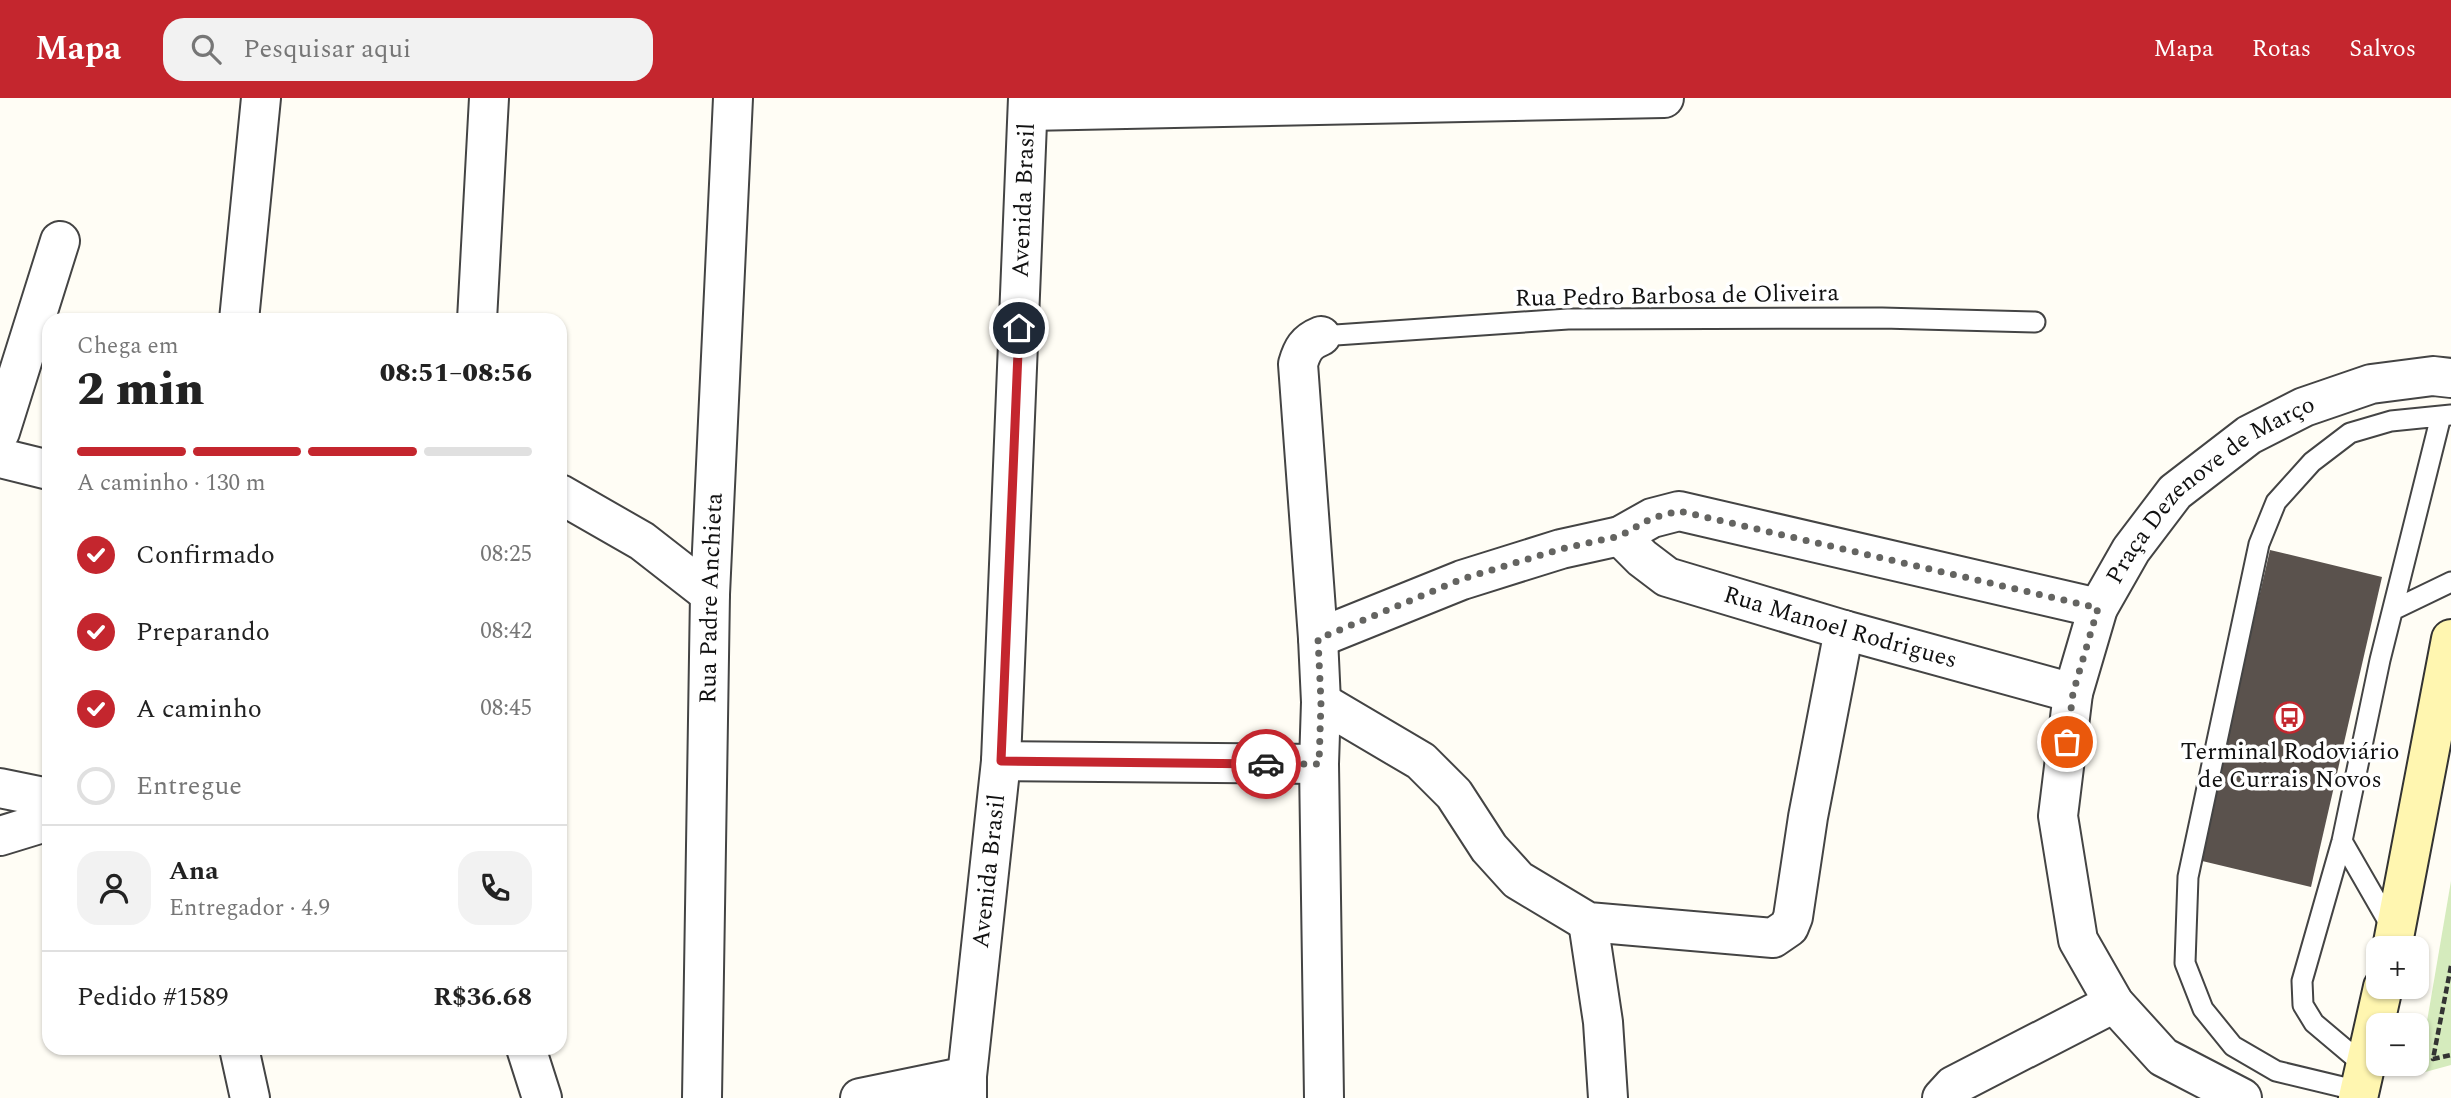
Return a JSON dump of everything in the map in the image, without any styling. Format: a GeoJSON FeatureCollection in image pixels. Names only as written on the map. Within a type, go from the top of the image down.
{"type":"FeatureCollection","features":[{"type":"Feature","properties":{"kind":"main road"},"geometry":{"type":"LineString","coordinates":[[2394,936],[2451,639]]}},
{"type":"Feature","properties":{"kind":"main road"},"geometry":{"type":"LineString","coordinates":[[2361,1085],[2380,999]]}},
{"type":"Feature","properties":{"kind":"street"},"geometry":{"type":"LineString","coordinates":[[240,313],[261,98]]}},
{"type":"Feature","properties":{"kind":"street"},"geometry":{"type":"LineString","coordinates":[[477,313],[489,98]]}},
{"type":"Feature","properties":{"kind":"street","name":"Rua Padre Anchieta"},"geometry":{"type":"LineString","coordinates":[[702,1098],[710,594],[733,98]]}},
{"type":"Feature","properties":{"kind":"street"},"geometry":{"type":"LineString","coordinates":[[1028,105],[1664,98]]}},
{"type":"Feature","properties":{"kind":"street","name":"Avenida Brasil"},"geometry":{"type":"LineString","coordinates":[[967,1087],[1001,761],[1028,105]]}},
{"type":"Feature","properties":{"kind":"street"},"geometry":{"type":"LineString","coordinates":[[1,423],[60,241]]}},
{"type":"Feature","properties":{"kind":"street"},"geometry":{"type":"LineString","coordinates":[[1321,337],[1310,341],[1302,350],[1298,364],[1321,702],[1319,764],[1324,1098]]}},
{"type":"Feature","properties":{"kind":"street","name":"Praça Dezenove de Março"},"geometry":{"type":"LineString","coordinates":[[2242,1098],[2163,1057],[2114,1003],[2078,940],[2057,816],[2073,693],[2098,608],[2131,550],[2175,492],[2249,435],[2304,407],[2371,384],[2433,376],[2451,378]]}},
{"type":"Feature","properties":{"kind":"street"},"geometry":{"type":"LineString","coordinates":[[0,458],[42,468]]}},
{"type":"Feature","properties":{"kind":"street"},"geometry":{"type":"LineString","coordinates":[[567,498],[642,541],[710,594]]}},
{"type":"Feature","properties":{"kind":"street"},"geometry":{"type":"LineString","coordinates":[[1318,639],[1462,579],[1561,549],[1620,536],[1652,518],[1679,511],[2098,608]]}},
{"type":"Feature","properties":{"kind":"street","name":"Rua Manoel Rodrigues"},"geometry":{"type":"LineString","coordinates":[[1620,536],[1667,577],[1844,630],[2073,693]]}},
{"type":"Feature","properties":{"kind":"street"},"geometry":{"type":"LineString","coordinates":[[1321,702],[1422,761],[1454,794],[1489,848],[1518,880],[1588,922],[1773,939],[1789,927],[1793,917],[1808,817],[1844,630]]}},
{"type":"Feature","properties":{"kind":"street"},"geometry":{"type":"LineString","coordinates":[[1001,761],[1319,764]]}},
{"type":"Feature","properties":{"kind":"street"},"geometry":{"type":"LineString","coordinates":[[0,788],[42,797]]}},
{"type":"Feature","properties":{"kind":"street"},"geometry":{"type":"LineString","coordinates":[[0,836],[42,823]]}},
{"type":"Feature","properties":{"kind":"street"},"geometry":{"type":"LineString","coordinates":[[1588,922],[1603,1022],[1608,1098]]}},
{"type":"Feature","properties":{"kind":"street"},"geometry":{"type":"LineString","coordinates":[[1942,1098],[1953,1086],[2114,1003]]}},
{"type":"Feature","properties":{"kind":"street"},"geometry":{"type":"LineString","coordinates":[[241,1055],[250,1098]]}},
{"type":"Feature","properties":{"kind":"street"},"geometry":{"type":"LineString","coordinates":[[528,1055],[542,1098]]}},
{"type":"Feature","properties":{"kind":"street"},"geometry":{"type":"LineString","coordinates":[[860,1098],[967,1087]]}},
{"type":"Feature","properties":{"kind":"lane","name":"Rua Pedro Barbosa de Oliveira"},"geometry":{"type":"LineString","coordinates":[[1321,337],[1568,319],[1882,318],[2035,322]]}},
{"type":"Feature","properties":{"kind":"lane"},"geometry":{"type":"LineString","coordinates":[[2446,416],[2393,610],[2342,841],[2302,981],[2302,1005],[2361,1085],[2276,1071],[2233,1046],[2203,1009],[2185,963],[2188,877],[2259,544],[2276,502],[2312,462],[2350,433],[2391,421],[2446,416]]}},
{"type":"Feature","properties":{"kind":"lane"},"geometry":{"type":"LineString","coordinates":[[2393,610],[2451,582]]}},
{"type":"Feature","properties":{"kind":"lane"},"geometry":{"type":"LineString","coordinates":[[2342,841],[2390,936]]}},
{"type":"Feature","properties":{"kind":"path"},"geometry":{"type":"LineString","coordinates":[[2451,966],[2434,1059],[2451,1055]]}},
{"type":"Feature","properties":{"kind":"green space"},"geometry":{"type":"Polygon","coordinates":[[[2451,881],[2451,1065],[2429,1071],[2428,1013],[2451,881]]]}},
{"type":"Feature","properties":{"kind":"building","name":"Terminal Rodoviário de Currais Novos"},"geometry":{"type":"Polygon","coordinates":[[[2270,550],[2382,577],[2311,887],[2198,860],[2270,550]]]}},
{"type":"Feature","properties":{"kind":"way so far"},"geometry":{"type":"LineString","coordinates":[[1266,764],[1319,764],[1321,702],[1318,639],[1462,579],[1561,549],[1620,536],[1652,518],[1679,511],[2098,608],[2073,693],[2067,742]]}},
{"type":"Feature","properties":{"kind":"place","name":"Terminal Rodoviário de Currais Novos"},"geometry":{"type":"Point","coordinates":[2290,718]}},
{"type":"Feature","properties":{"kind":"route"},"geometry":{"type":"LineString","coordinates":[[1019,328],[1001,761],[1266,764]]}}]}
